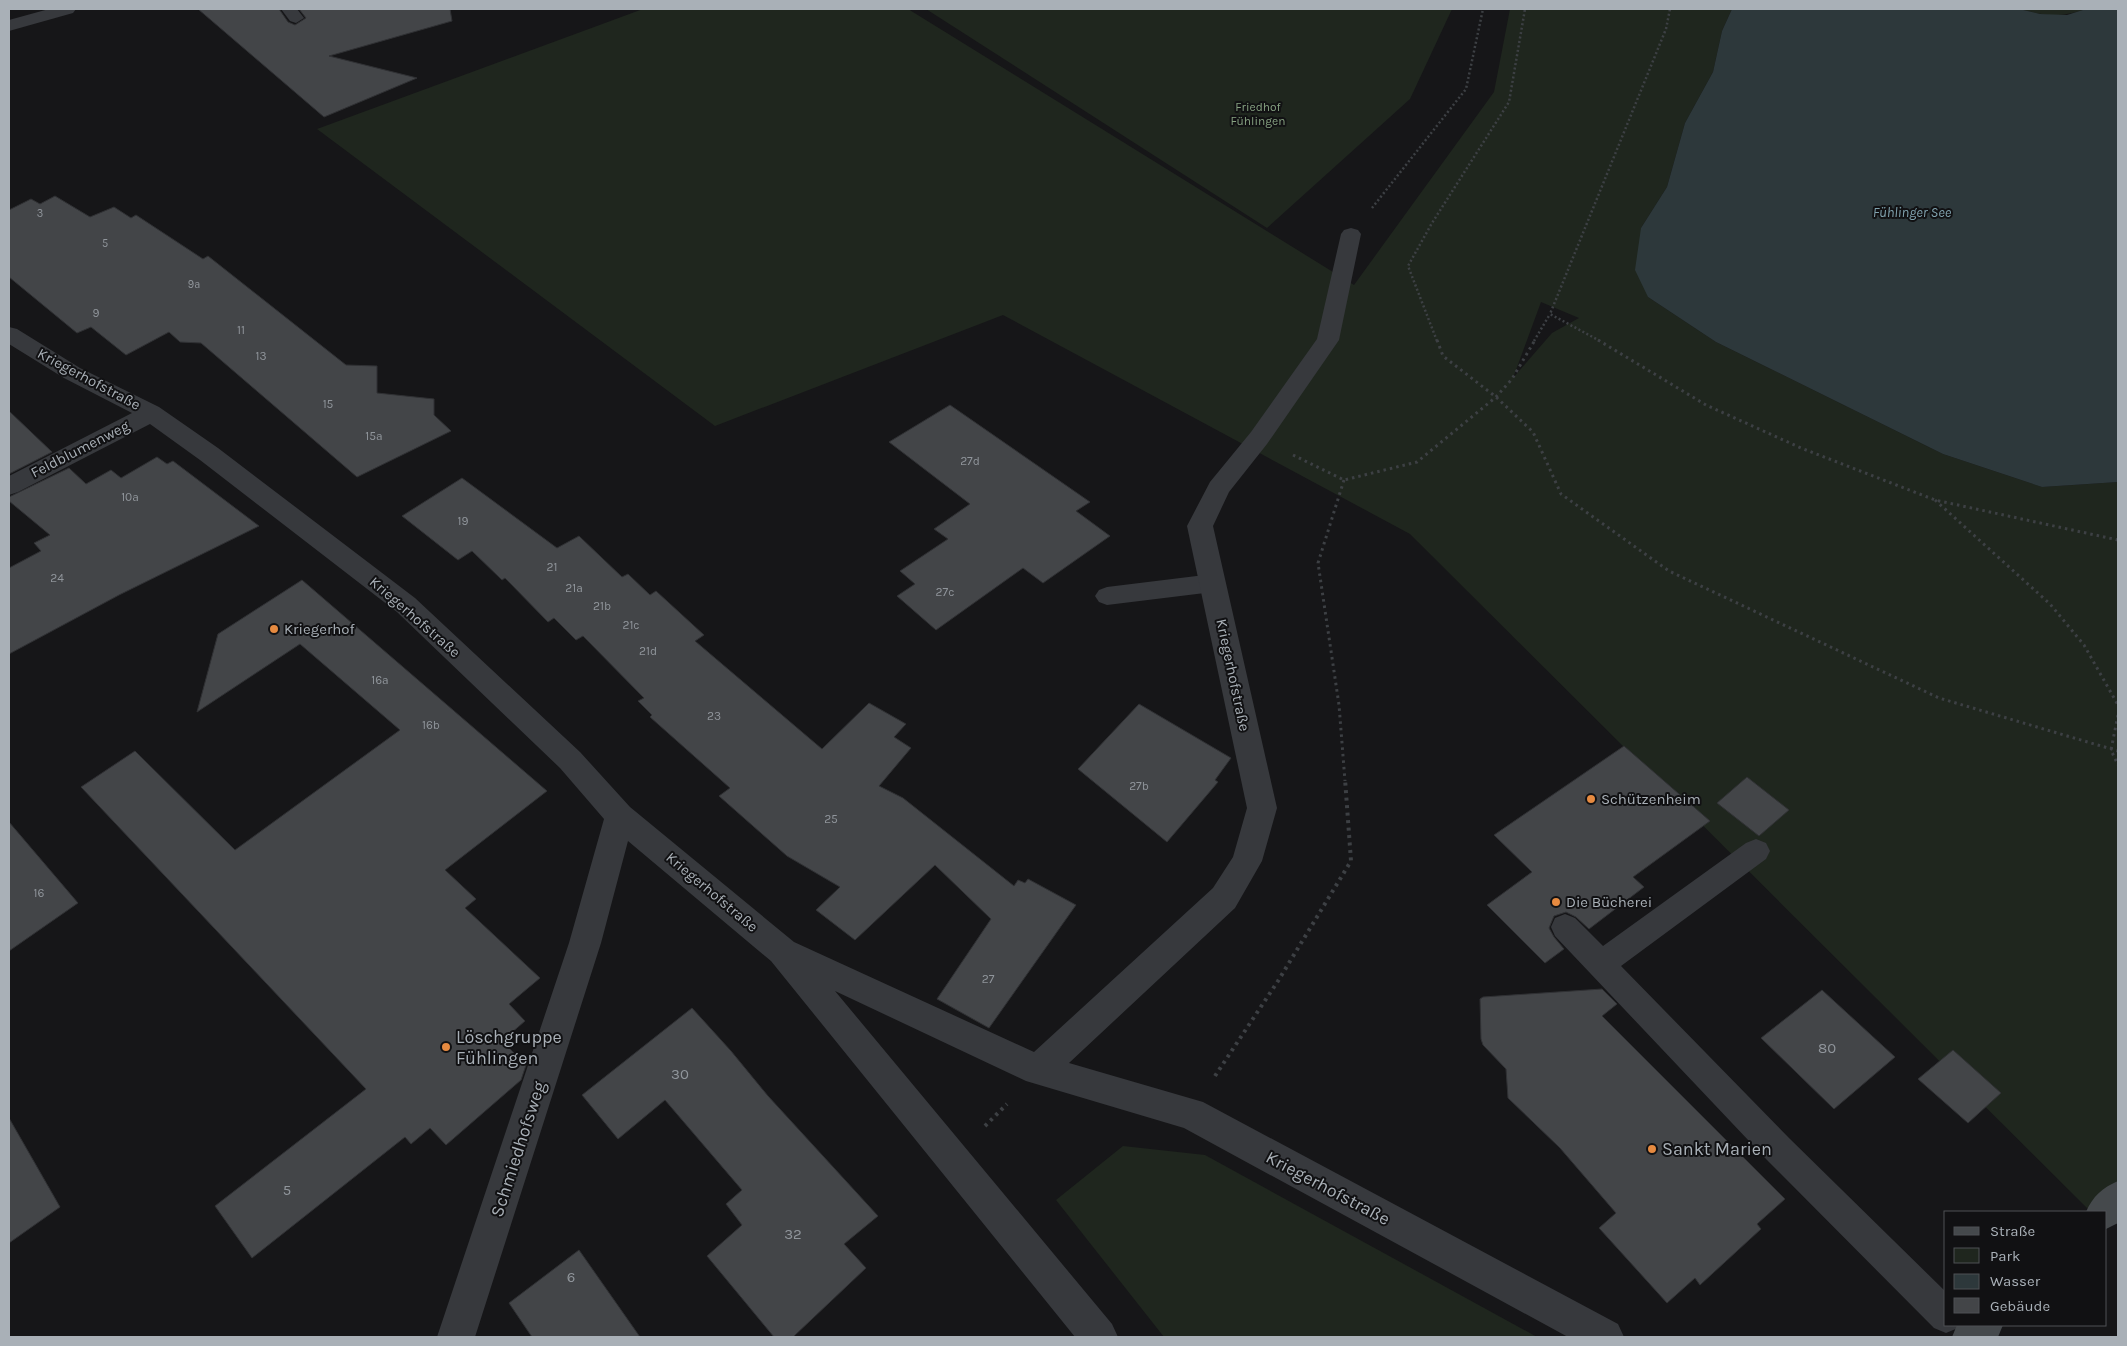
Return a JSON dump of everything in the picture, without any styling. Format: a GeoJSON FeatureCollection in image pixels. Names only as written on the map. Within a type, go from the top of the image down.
{"type":"FeatureCollection","features":[{"type":"Feature","properties":{"kind":"main road"},"geometry":{"type":"LineString","coordinates":[[2105,1211],[2118,1199]]}},
{"type":"Feature","properties":{"kind":"main road"},"geometry":{"type":"LineString","coordinates":[[1971,1337],[1983,1326]]}},
{"type":"Feature","properties":{"kind":"street"},"geometry":{"type":"LineString","coordinates":[[9,26],[67,9]]}},
{"type":"Feature","properties":{"kind":"street","name":"Kriegerhofstraße"},"geometry":{"type":"LineString","coordinates":[[1038,1070],[1224,898],[1247,861],[1262,808],[1200,526],[1219,488],[1259,438],[1328,340],[1351,234]]}},
{"type":"Feature","properties":{"kind":"street","name":"Kriegerhofstraße"},"geometry":{"type":"LineString","coordinates":[[9,334],[72,373],[151,413],[209,454],[406,605],[570,760],[620,816],[782,951],[1100,1337]]}},
{"type":"Feature","properties":{"kind":"street","name":"Feldblumenweg"},"geometry":{"type":"LineString","coordinates":[[9,486],[151,413]]}},
{"type":"Feature","properties":{"kind":"street","name":"Schmiedhofsweg"},"geometry":{"type":"LineString","coordinates":[[456,1337],[585,943],[620,816]]}},
{"type":"Feature","properties":{"kind":"street","name":"Kriegerhofstraße"},"geometry":{"type":"LineString","coordinates":[[782,951],[1038,1070],[1191,1114],[1605,1337]]}},
{"type":"Feature","properties":{"kind":"lane"},"geometry":{"type":"LineString","coordinates":[[1107,596],[1213,583]]}},
{"type":"Feature","properties":{"kind":"lane"},"geometry":{"type":"LineString","coordinates":[[1601,964],[1756,851]]}},
{"type":"Feature","properties":{"kind":"lane"},"geometry":{"type":"LineString","coordinates":[[1566,927],[1778,1149],[1944,1314]]}},
{"type":"Feature","properties":{"kind":"lane"},"geometry":{"type":"LineString","coordinates":[[1955,1326],[1967,1337]]}},
{"type":"Feature","properties":{"kind":"path"},"geometry":{"type":"LineString","coordinates":[[1351,234],[1466,88],[1483,9]]}},
{"type":"Feature","properties":{"kind":"path"},"geometry":{"type":"LineString","coordinates":[[1525,9],[1509,102],[1432,223],[1408,266],[1443,356],[1496,397],[1533,432],[1560,494],[1669,571],[1940,698],[2118,751]]}},
{"type":"Feature","properties":{"kind":"path"},"geometry":{"type":"LineString","coordinates":[[1259,438],[1344,480],[1417,462],[1496,397],[1512,379],[1550,314],[1666,29],[1670,9]]}},
{"type":"Feature","properties":{"kind":"path"},"geometry":{"type":"LineString","coordinates":[[1550,314],[1632,359],[1706,405],[1801,448],[1935,500],[2118,540]]}},
{"type":"Feature","properties":{"kind":"path"},"geometry":{"type":"LineString","coordinates":[[1191,1114],[1278,982],[1351,861],[1339,706],[1318,563],[1344,480]]}},
{"type":"Feature","properties":{"kind":"path"},"geometry":{"type":"LineString","coordinates":[[1935,500],[2050,604],[2084,645],[2118,705]]}},
{"type":"Feature","properties":{"kind":"path"},"geometry":{"type":"LineString","coordinates":[[2118,715],[2111,750],[2118,766]]}},
{"type":"Feature","properties":{"kind":"path"},"geometry":{"type":"LineString","coordinates":[[954,1160],[1038,1070]]}},
{"type":"Feature","properties":{"kind":"green space"},"geometry":{"type":"Polygon","coordinates":[[[643,9],[908,9],[1354,285],[1494,92],[1510,9],[1732,9],[1722,31],[1713,72],[1685,123],[1667,187],[1641,228],[1648,297],[1716,342],[1943,454],[2042,487],[2118,482],[2118,1190],[2099,1211],[2090,1211],[1410,534],[1003,315],[715,426],[317,129],[643,9]],[[1541,302],[1513,378],[1552,333],[1579,318],[1541,302]]]}},
{"type":"Feature","properties":{"kind":"green space","name":"Friedhof Fühlingen"},"geometry":{"type":"Polygon","coordinates":[[[926,9],[1452,9],[1410,99],[1267,228],[926,9]]]}},
{"type":"Feature","properties":{"kind":"green space"},"geometry":{"type":"Polygon","coordinates":[[[2019,9],[2086,9],[2068,14],[2053,15],[2019,9]]]}},
{"type":"Feature","properties":{"kind":"green space"},"geometry":{"type":"Polygon","coordinates":[[[1123,1146],[1205,1155],[1537,1337],[1164,1337],[1056,1200],[1123,1146]]]}},
{"type":"Feature","properties":{"kind":"water","name":"Fühlinger See"},"geometry":{"type":"Polygon","coordinates":[[[1732,9],[2019,9],[2040,14],[2067,15],[2086,9],[2118,9],[2118,482],[2042,487],[1943,454],[1716,342],[1648,297],[1635,270],[1641,228],[1667,187],[1685,123],[1713,72],[1722,31],[1732,9]]]}},
{"type":"Feature","properties":{"kind":"building"},"geometry":{"type":"Polygon","coordinates":[[[198,9],[279,9],[288,22],[295,25],[306,18],[299,9],[450,9],[452,21],[329,56],[417,78],[324,117],[198,9]]]}},
{"type":"Feature","properties":{"kind":"building"},"geometry":{"type":"Polygon","coordinates":[[[55,196],[90,217],[114,207],[131,218],[136,215],[203,259],[208,256],[346,365],[377,366],[377,393],[434,399],[434,415],[451,431],[357,477],[201,343],[180,342],[169,332],[126,355],[91,327],[77,333],[9,277],[9,210],[31,199],[40,204],[55,196]]]}},
{"type":"Feature","properties":{"kind":"building"},"geometry":{"type":"Polygon","coordinates":[[[950,405],[1090,502],[1076,511],[1110,536],[1043,583],[1023,568],[936,630],[897,596],[915,584],[900,571],[948,539],[934,529],[970,504],[889,442],[950,405]]]}},
{"type":"Feature","properties":{"kind":"building"},"geometry":{"type":"Polygon","coordinates":[[[9,411],[52,452],[9,474],[9,411]]]}},
{"type":"Feature","properties":{"kind":"building"},"geometry":{"type":"Polygon","coordinates":[[[157,457],[167,464],[173,461],[259,526],[119,595],[9,654],[9,568],[41,551],[34,543],[50,535],[9,501],[9,497],[69,468],[86,484],[111,470],[121,478],[157,457]]]}},
{"type":"Feature","properties":{"kind":"building"},"geometry":{"type":"Polygon","coordinates":[[[462,478],[557,548],[579,536],[622,577],[628,574],[650,595],[656,591],[704,635],[695,641],[822,749],[869,703],[906,724],[894,737],[911,748],[879,786],[903,798],[1014,886],[1018,880],[1025,883],[1028,879],[1076,905],[989,1028],[937,999],[991,919],[935,865],[855,940],[816,910],[840,887],[787,856],[719,796],[730,788],[650,717],[652,715],[638,701],[644,698],[583,636],[576,640],[554,618],[548,622],[505,578],[502,580],[472,551],[458,560],[402,516],[462,478]]]}},
{"type":"Feature","properties":{"kind":"building"},"geometry":{"type":"Polygon","coordinates":[[[302,580],[547,791],[445,870],[476,899],[465,908],[540,978],[509,1004],[525,1021],[502,1041],[526,1065],[521,1080],[446,1145],[430,1128],[411,1144],[405,1137],[252,1258],[215,1206],[366,1089],[81,787],[135,751],[235,850],[400,730],[300,644],[197,712],[218,634],[302,580]]]}},
{"type":"Feature","properties":{"kind":"building"},"geometry":{"type":"Polygon","coordinates":[[[1139,704],[1231,758],[1215,780],[1218,782],[1167,842],[1078,769],[1139,704]]]}},
{"type":"Feature","properties":{"kind":"building"},"geometry":{"type":"Polygon","coordinates":[[[1624,746],[1710,821],[1633,877],[1644,887],[1589,929],[1576,917],[1566,912],[1554,916],[1549,928],[1564,949],[1545,963],[1487,905],[1532,872],[1494,835],[1624,746]]]}},
{"type":"Feature","properties":{"kind":"building"},"geometry":{"type":"Polygon","coordinates":[[[1747,777],[1789,810],[1759,836],[1717,803],[1747,777]]]}},
{"type":"Feature","properties":{"kind":"building"},"geometry":{"type":"Polygon","coordinates":[[[9,822],[78,903],[9,951],[9,822]]]}},
{"type":"Feature","properties":{"kind":"building","name":"Sankt Marien"},"geometry":{"type":"Polygon","coordinates":[[[1602,989],[1617,1004],[1602,1016],[1785,1199],[1757,1224],[1761,1229],[1700,1285],[1695,1278],[1667,1303],[1599,1228],[1616,1213],[1560,1148],[1508,1098],[1506,1069],[1483,1045],[1481,1039],[1480,999],[1483,997],[1602,989]]]}},
{"type":"Feature","properties":{"kind":"building"},"geometry":{"type":"Polygon","coordinates":[[[1822,990],[1895,1057],[1834,1109],[1761,1038],[1822,990]]]}},
{"type":"Feature","properties":{"kind":"building"},"geometry":{"type":"Polygon","coordinates":[[[692,1008],[768,1096],[878,1216],[844,1244],[866,1268],[793,1337],[774,1337],[707,1256],[742,1225],[726,1204],[742,1190],[665,1100],[618,1139],[582,1095],[692,1008]]]}},
{"type":"Feature","properties":{"kind":"building"},"geometry":{"type":"Polygon","coordinates":[[[1953,1050],[2001,1093],[1968,1123],[1918,1079],[1953,1050]]]}},
{"type":"Feature","properties":{"kind":"building"},"geometry":{"type":"Polygon","coordinates":[[[9,1118],[60,1207],[9,1243],[9,1118]]]}},
{"type":"Feature","properties":{"kind":"building"},"geometry":{"type":"Polygon","coordinates":[[[579,1250],[640,1337],[532,1337],[509,1303],[579,1250]]]}},
{"type":"Feature","properties":{"kind":"place","name":"Kriegerhof"},"geometry":{"type":"Point","coordinates":[274,629]}},
{"type":"Feature","properties":{"kind":"place","name":"Schützenheim"},"geometry":{"type":"Point","coordinates":[1591,799]}},
{"type":"Feature","properties":{"kind":"place","name":"Die Bücherei"},"geometry":{"type":"Point","coordinates":[1556,902]}},
{"type":"Feature","properties":{"kind":"place","name":"Löschgruppe Fühlingen"},"geometry":{"type":"Point","coordinates":[446,1047]}},
{"type":"Feature","properties":{"kind":"place","name":"Sankt Marien"},"geometry":{"type":"Point","coordinates":[1652,1149]}}]}
